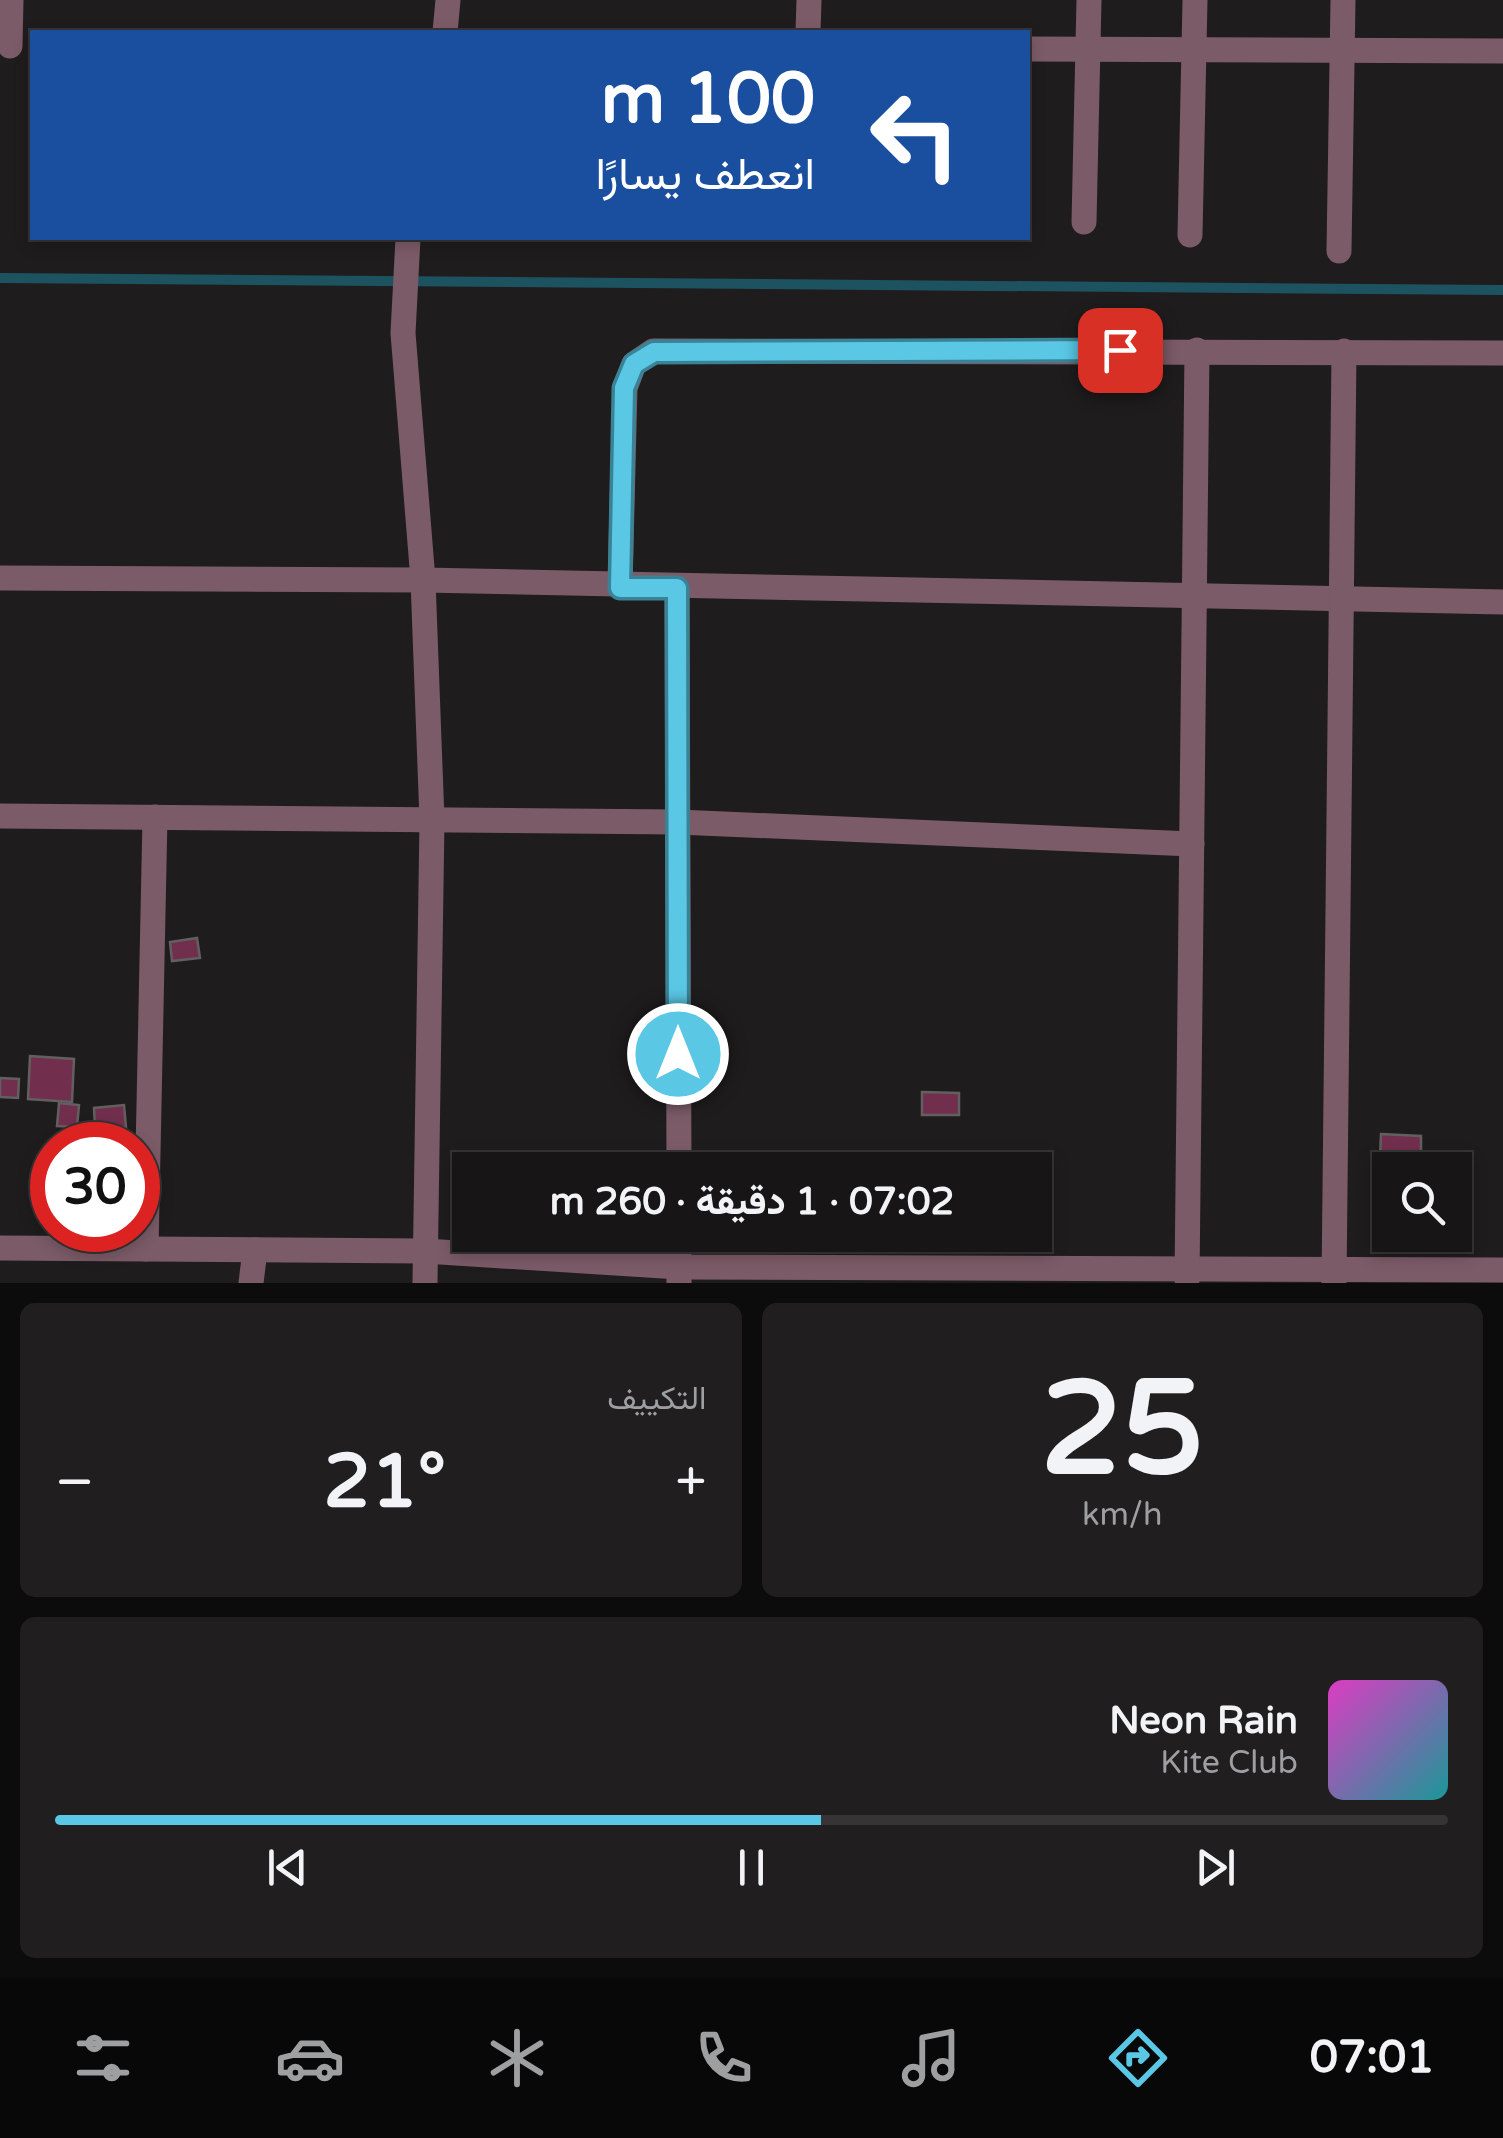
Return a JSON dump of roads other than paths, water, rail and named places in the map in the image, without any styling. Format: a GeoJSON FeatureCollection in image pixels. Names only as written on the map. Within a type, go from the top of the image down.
{"type":"FeatureCollection","features":[{"type":"Feature","properties":{"kind":"street"},"geometry":{"type":"LineString","coordinates":[[10,0],[14,46]]}},
{"type":"Feature","properties":{"kind":"street"},"geometry":{"type":"LineString","coordinates":[[445,30],[448,0]]}},
{"type":"Feature","properties":{"kind":"street"},"geometry":{"type":"LineString","coordinates":[[808,30],[809,0]]}},
{"type":"Feature","properties":{"kind":"street"},"geometry":{"type":"LineString","coordinates":[[1084,222],[1089,0]]}},
{"type":"Feature","properties":{"kind":"street"},"geometry":{"type":"LineString","coordinates":[[1190,235],[1194,0]]}},
{"type":"Feature","properties":{"kind":"street"},"geometry":{"type":"LineString","coordinates":[[1338,251],[1343,0]]}},
{"type":"Feature","properties":{"kind":"street"},"geometry":{"type":"LineString","coordinates":[[1030,49],[1503,51]]}},
{"type":"Feature","properties":{"kind":"street"},"geometry":{"type":"LineString","coordinates":[[408,240],[403,333],[423,580],[432,820],[426,1283]]}},
{"type":"Feature","properties":{"kind":"street"},"geometry":{"type":"LineString","coordinates":[[1187,1275],[1197,350]]}},
{"type":"Feature","properties":{"kind":"street"},"geometry":{"type":"LineString","coordinates":[[1334,1276],[1344,351]]}},
{"type":"Feature","properties":{"kind":"street"},"geometry":{"type":"LineString","coordinates":[[620,588],[624,388],[634,364],[654,352],[1503,352]]}},
{"type":"Feature","properties":{"kind":"street"},"geometry":{"type":"LineString","coordinates":[[0,578],[423,580],[620,588],[1503,602]]}},
{"type":"Feature","properties":{"kind":"street"},"geometry":{"type":"LineString","coordinates":[[677,588],[679,1152]]}},
{"type":"Feature","properties":{"kind":"street"},"geometry":{"type":"LineString","coordinates":[[0,816],[678,822],[1192,844]]}},
{"type":"Feature","properties":{"kind":"street"},"geometry":{"type":"LineString","coordinates":[[149,1122],[155,818]]}},
{"type":"Feature","properties":{"kind":"street"},"geometry":{"type":"LineString","coordinates":[[0,1248],[30,1248]]}},
{"type":"Feature","properties":{"kind":"street"},"geometry":{"type":"LineString","coordinates":[[160,1249],[425,1251],[679,1275],[1334,1276],[1503,1270]]}},
{"type":"Feature","properties":{"kind":"street"},"geometry":{"type":"LineString","coordinates":[[251,1283],[255,1250]]}},
{"type":"Feature","properties":{"kind":"waterway"},"geometry":{"type":"LineString","coordinates":[[0,278],[1503,290]]}}]}
